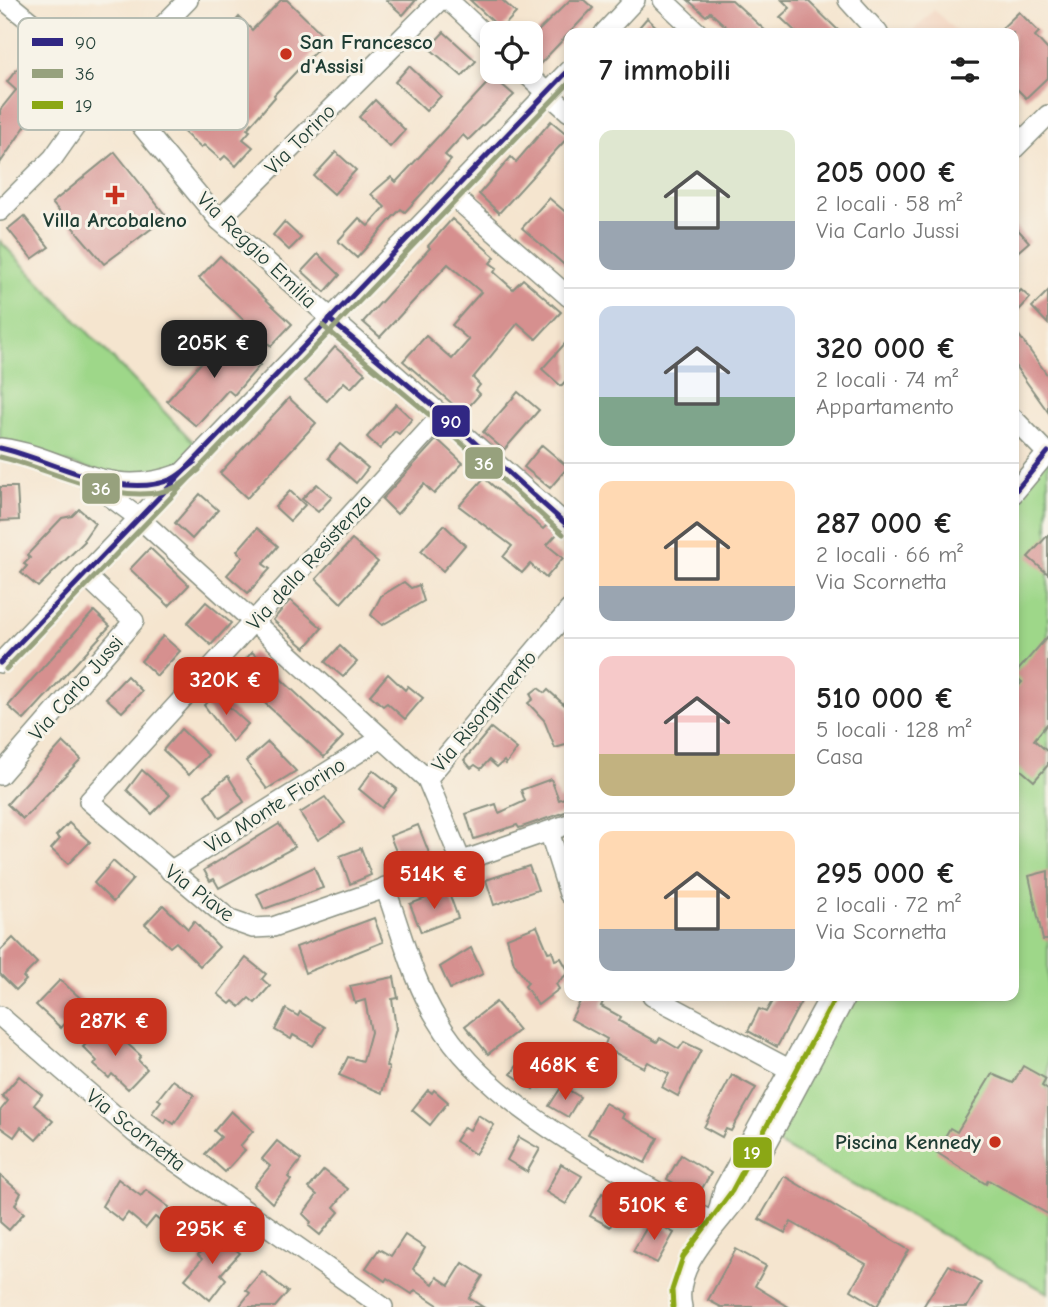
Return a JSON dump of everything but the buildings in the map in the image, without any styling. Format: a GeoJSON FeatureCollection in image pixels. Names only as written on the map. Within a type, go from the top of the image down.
{"type":"FeatureCollection","features":[{"type":"Feature","properties":{"kind":"street","name":"Via Reggio Emilia"},"geometry":{"type":"LineString","coordinates":[[4,0],[26,18]]}},
{"type":"Feature","properties":{"kind":"street"},"geometry":{"type":"LineString","coordinates":[[170,18],[188,0]]}},
{"type":"Feature","properties":{"kind":"street","name":"Via Torino"},"geometry":{"type":"LineString","coordinates":[[219,220],[440,0]]}},
{"type":"Feature","properties":{"kind":"street"},"geometry":{"type":"LineString","coordinates":[[448,0],[480,30]]}},
{"type":"Feature","properties":{"kind":"street"},"geometry":{"type":"LineString","coordinates":[[609,28],[635,0]]}},
{"type":"Feature","properties":{"kind":"street"},"geometry":{"type":"LineString","coordinates":[[663,0],[693,28]]}},
{"type":"Feature","properties":{"kind":"street"},"geometry":{"type":"LineString","coordinates":[[848,0],[873,28]]}},
{"type":"Feature","properties":{"kind":"street"},"geometry":{"type":"LineString","coordinates":[[0,663],[329,319],[452,195],[564,75]]}},
{"type":"Feature","properties":{"kind":"street"},"geometry":{"type":"LineString","coordinates":[[537,84],[564,108]]}},
{"type":"Feature","properties":{"kind":"street"},"geometry":{"type":"LineString","coordinates":[[1019,144],[1048,115]]}},
{"type":"Feature","properties":{"kind":"street"},"geometry":{"type":"LineString","coordinates":[[0,211],[53,158],[73,130]]}},
{"type":"Feature","properties":{"kind":"street","name":"Via Reggio Emilia"},"geometry":{"type":"LineString","coordinates":[[145,130],[219,220],[564,523]]}},
{"type":"Feature","properties":{"kind":"street"},"geometry":{"type":"LineString","coordinates":[[452,195],[564,293]]}},
{"type":"Feature","properties":{"kind":"street","name":"Via della Resistenza"},"geometry":{"type":"LineString","coordinates":[[89,801],[443,414]]}},
{"type":"Feature","properties":{"kind":"street"},"geometry":{"type":"LineString","coordinates":[[1019,424],[1048,452],[1019,487]]}},
{"type":"Feature","properties":{"kind":"street"},"geometry":{"type":"LineString","coordinates":[[0,448],[29,454],[78,473],[121,485],[154,484],[186,471]]}},
{"type":"Feature","properties":{"kind":"street"},"geometry":{"type":"LineString","coordinates":[[78,473],[139,518],[427,779],[461,861]]}},
{"type":"Feature","properties":{"kind":"street","name":"Via Carlo Jussi"},"geometry":{"type":"LineString","coordinates":[[0,775],[134,621],[84,574]]}},
{"type":"Feature","properties":{"kind":"street","name":"Via Risorgimento"},"geometry":{"type":"LineString","coordinates":[[427,779],[564,616]]}},
{"type":"Feature","properties":{"kind":"street","name":"Via Monte Fiorino"},"geometry":{"type":"LineString","coordinates":[[170,871],[380,739]]}},
{"type":"Feature","properties":{"kind":"street","name":"Via Piave"},"geometry":{"type":"LineString","coordinates":[[89,801],[230,920],[253,928],[272,927],[564,826]]}},
{"type":"Feature","properties":{"kind":"street"},"geometry":{"type":"LineString","coordinates":[[549,831],[564,878]]}},
{"type":"Feature","properties":{"kind":"street"},"geometry":{"type":"LineString","coordinates":[[385,887],[426,999],[437,1020],[467,1062],[492,1087],[568,1138],[715,1224]]}},
{"type":"Feature","properties":{"kind":"street"},"geometry":{"type":"LineString","coordinates":[[662,1001],[795,1073]]}},
{"type":"Feature","properties":{"kind":"street"},"geometry":{"type":"LineString","coordinates":[[682,1307],[684,1279],[715,1224],[739,1196],[828,1001]]}},
{"type":"Feature","properties":{"kind":"street"},"geometry":{"type":"LineString","coordinates":[[795,1073],[843,1001]]}},
{"type":"Feature","properties":{"kind":"street","name":"Via Scornetta"},"geometry":{"type":"LineString","coordinates":[[0,1016],[135,1133],[383,1307]]}},
{"type":"Feature","properties":{"kind":"shaded area"},"geometry":{"type":"Polygon","coordinates":[[[934,10],[953,28],[916,28],[934,10]]]}},
{"type":"Feature","properties":{"kind":"green space"},"geometry":{"type":"Polygon","coordinates":[[[0,241],[200,449],[163,480],[134,481],[0,445],[0,241]]]}},
{"type":"Feature","properties":{"kind":"green space"},"geometry":{"type":"Polygon","coordinates":[[[1048,454],[1048,1293],[762,1135],[835,1001],[1019,1001],[1019,485],[1048,454]]]}},
{"type":"Feature","properties":{"kind":"transit line","name":"90"},"geometry":{"type":"LineString","coordinates":[[0,663],[564,75]]}},
{"type":"Feature","properties":{"kind":"transit line","name":"36"},"geometry":{"type":"LineString","coordinates":[[6,669],[564,88]]}},
{"type":"Feature","properties":{"kind":"transit line","name":"90"},"geometry":{"type":"LineString","coordinates":[[329,319],[443,414],[564,523]]}},
{"type":"Feature","properties":{"kind":"transit line","name":"36"},"geometry":{"type":"LineString","coordinates":[[323,326],[437,421],[563,534]]}},
{"type":"Feature","properties":{"kind":"transit line","name":"90"},"geometry":{"type":"LineString","coordinates":[[0,448],[86,476],[130,485],[152,485],[172,479],[194,463]]}},
{"type":"Feature","properties":{"kind":"transit line","name":"90"},"geometry":{"type":"LineString","coordinates":[[1019,487],[1048,452]]}},
{"type":"Feature","properties":{"kind":"transit line","name":"36"},"geometry":{"type":"LineString","coordinates":[[0,457],[89,485],[135,494],[158,493],[178,486],[199,470]]}},
{"type":"Feature","properties":{"kind":"transit line","name":"19"},"geometry":{"type":"LineString","coordinates":[[673,1307],[672,1290],[683,1257],[732,1191],[833,1001]]}},
{"type":"Feature","properties":{"kind":"place","name":"San Francesco d'Assisi"},"geometry":{"type":"Point","coordinates":[286,54]}},
{"type":"Feature","properties":{"kind":"place","name":"Villa Arcobaleno"},"geometry":{"type":"Point","coordinates":[115,195]}},
{"type":"Feature","properties":{"kind":"place","name":"Piscina Kennedy"},"geometry":{"type":"Point","coordinates":[995,1142]}}]}
